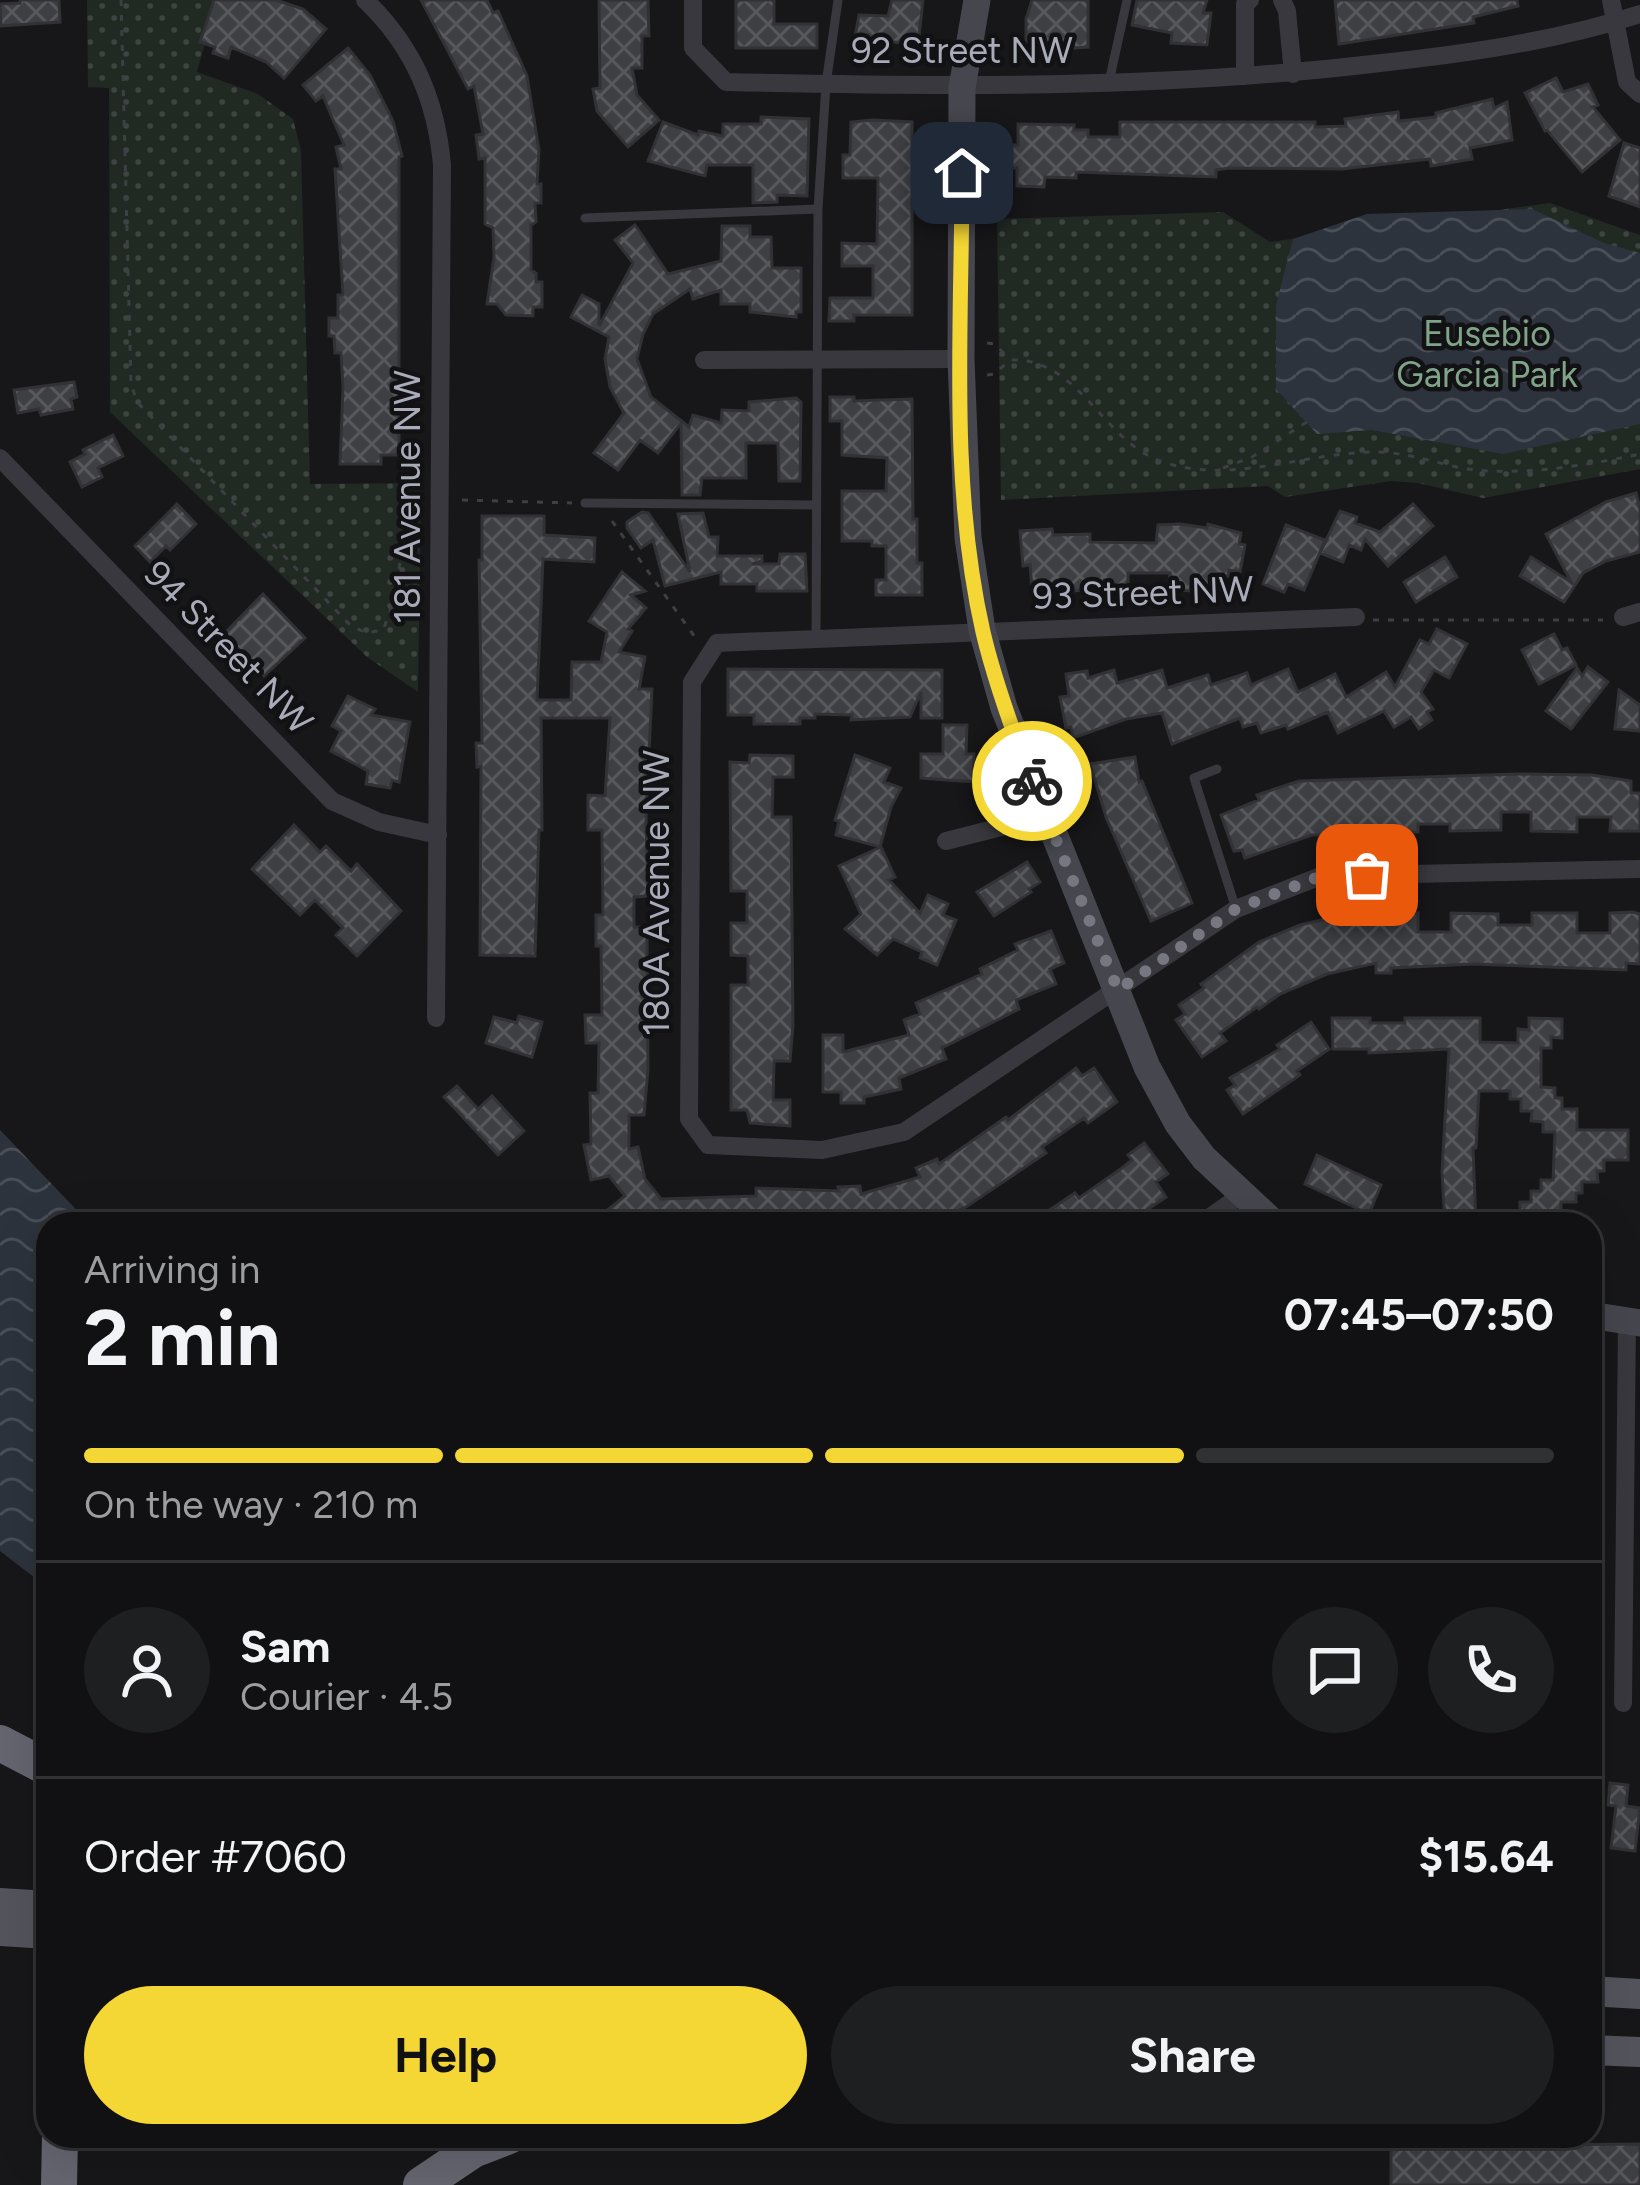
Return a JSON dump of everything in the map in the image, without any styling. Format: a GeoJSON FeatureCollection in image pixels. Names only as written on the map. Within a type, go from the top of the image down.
{"type":"FeatureCollection","features":[{"type":"Feature","properties":{"kind":"highway"},"geometry":{"type":"LineString","coordinates":[[0,1743],[36,1762]]}},
{"type":"Feature","properties":{"kind":"highway"},"geometry":{"type":"LineString","coordinates":[[59,2185],[60,2148]]}},
{"type":"Feature","properties":{"kind":"highway"},"geometry":{"type":"LineString","coordinates":[[421,2185],[478,2148]]}},
{"type":"Feature","properties":{"kind":"main road"},"geometry":{"type":"LineString","coordinates":[[0,1903],[36,1905]]}},
{"type":"Feature","properties":{"kind":"main road"},"geometry":{"type":"LineString","coordinates":[[0,1931],[36,1933]]}},
{"type":"Feature","properties":{"kind":"main road"},"geometry":{"type":"LineString","coordinates":[[1602,1991],[1640,1994]]}},
{"type":"Feature","properties":{"kind":"main road"},"geometry":{"type":"LineString","coordinates":[[1602,2051],[1640,2053]]}},
{"type":"Feature","properties":{"kind":"street","name":"181 Avenue NW"},"geometry":{"type":"LineString","coordinates":[[364,0],[392,28],[428,91],[439,129],[442,165],[436,1018]]}},
{"type":"Feature","properties":{"kind":"street","name":"92 Street NW"},"geometry":{"type":"LineString","coordinates":[[693,0],[693,47],[727,82],[962,88],[1292,74],[1506,49],[1640,14]]}},
{"type":"Feature","properties":{"kind":"street"},"geometry":{"type":"LineString","coordinates":[[977,0],[962,88],[961,359],[968,538],[982,630],[1004,708],[1147,1067],[1178,1124],[1240,1196],[1260,1212]]}},
{"type":"Feature","properties":{"kind":"street"},"geometry":{"type":"LineString","coordinates":[[1245,76],[1243,17],[1244,4],[1250,0]]}},
{"type":"Feature","properties":{"kind":"street"},"geometry":{"type":"LineString","coordinates":[[1282,0],[1292,74]]}},
{"type":"Feature","properties":{"kind":"street"},"geometry":{"type":"LineString","coordinates":[[1611,0],[1628,82],[1640,94]]}},
{"type":"Feature","properties":{"kind":"street"},"geometry":{"type":"LineString","coordinates":[[704,360],[961,359]]}},
{"type":"Feature","properties":{"kind":"street","name":"94 Street NW"},"geometry":{"type":"LineString","coordinates":[[0,458],[332,801],[379,823],[438,835]]}},
{"type":"Feature","properties":{"kind":"street","name":"93 Street NW"},"geometry":{"type":"LineString","coordinates":[[712,649],[816,638],[1356,617]]}},
{"type":"Feature","properties":{"kind":"street","name":"180A Avenue NW"},"geometry":{"type":"LineString","coordinates":[[712,649],[692,682],[688,781],[689,1119],[708,1145],[822,1150],[904,1132],[1118,990]]}},
{"type":"Feature","properties":{"kind":"street"},"geometry":{"type":"LineString","coordinates":[[946,841],[1045,816]]}},
{"type":"Feature","properties":{"kind":"street"},"geometry":{"type":"LineString","coordinates":[[1118,990],[1236,909],[1321,876],[1640,869]]}},
{"type":"Feature","properties":{"kind":"street"},"geometry":{"type":"LineString","coordinates":[[1217,1212],[1240,1196]]}},
{"type":"Feature","properties":{"kind":"street"},"geometry":{"type":"LineString","coordinates":[[1602,1317],[1634,1322],[1623,1703]]}},
{"type":"Feature","properties":{"kind":"lane"},"geometry":{"type":"LineString","coordinates":[[816,638],[818,209],[826,84],[838,0]]}},
{"type":"Feature","properties":{"kind":"lane"},"geometry":{"type":"LineString","coordinates":[[1109,82],[1127,0]]}},
{"type":"Feature","properties":{"kind":"lane"},"geometry":{"type":"LineString","coordinates":[[585,218],[818,209]]}},
{"type":"Feature","properties":{"kind":"lane"},"geometry":{"type":"LineString","coordinates":[[585,503],[815,505]]}},
{"type":"Feature","properties":{"kind":"lane"},"geometry":{"type":"LineString","coordinates":[[1217,769],[1194,778],[1236,909]]}},
{"type":"Feature","properties":{"kind":"path"},"geometry":{"type":"LineString","coordinates":[[121,0],[130,362],[136,401],[350,625],[366,632],[383,630],[393,604],[409,511],[414,505],[440,500],[585,503],[609,517],[712,649]]}},
{"type":"Feature","properties":{"kind":"path"},"geometry":{"type":"LineString","coordinates":[[961,359],[995,344],[1010,360],[1040,362],[1055,370],[1148,457],[1184,468],[1216,471],[1379,452],[1477,470],[1532,470],[1640,454]]}},
{"type":"Feature","properties":{"kind":"path"},"geometry":{"type":"LineString","coordinates":[[961,359],[994,374],[1010,360]]}},
{"type":"Feature","properties":{"kind":"path"},"geometry":{"type":"LineString","coordinates":[[1216,471],[1252,458],[1313,418]]}},
{"type":"Feature","properties":{"kind":"path"},"geometry":{"type":"LineString","coordinates":[[1356,617],[1414,623],[1591,622],[1632,614]]}},
{"type":"Feature","properties":{"kind":"green space"},"geometry":{"type":"Polygon","coordinates":[[[87,0],[217,0],[197,72],[258,94],[293,119],[301,151],[310,484],[421,483],[418,692],[367,657],[110,412],[109,88],[88,87],[87,0]]]}},
{"type":"Feature","properties":{"kind":"green space","name":"Eusebio Garcia Park"},"geometry":{"type":"Polygon","coordinates":[[[1550,203],[1640,235],[1640,469],[1483,498],[1391,481],[1285,497],[1268,486],[1001,500],[997,219],[1223,212],[1270,242],[1550,203]]]}},
{"type":"Feature","properties":{"kind":"water"},"geometry":{"type":"Polygon","coordinates":[[[1532,209],[1604,243],[1640,253],[1640,424],[1503,454],[1372,430],[1317,434],[1276,389],[1276,305],[1293,239],[1367,214],[1532,209]]]}},
{"type":"Feature","properties":{"kind":"water"},"geometry":{"type":"Polygon","coordinates":[[[0,1130],[79,1212],[36,1212],[36,1579],[0,1551],[0,1130]]]}},
{"type":"Feature","properties":{"kind":"building"},"geometry":{"type":"Polygon","coordinates":[[[59,0],[60,22],[1,26],[0,4],[59,0]]]}},
{"type":"Feature","properties":{"kind":"building"},"geometry":{"type":"Polygon","coordinates":[[[214,0],[276,0],[303,9],[326,29],[284,78],[266,62],[231,47],[228,58],[200,42],[214,0]]]}},
{"type":"Feature","properties":{"kind":"building"},"geometry":{"type":"Polygon","coordinates":[[[421,0],[487,0],[493,13],[498,11],[527,76],[539,150],[537,184],[541,184],[541,203],[535,203],[536,222],[531,225],[531,270],[536,282],[542,282],[542,307],[533,307],[533,316],[506,315],[497,304],[487,304],[493,228],[485,224],[485,158],[479,159],[476,135],[483,134],[474,86],[468,89],[421,0]]]}},
{"type":"Feature","properties":{"kind":"building"},"geometry":{"type":"Polygon","coordinates":[[[599,0],[648,0],[649,36],[642,36],[642,68],[632,68],[637,95],[659,120],[628,147],[597,111],[593,89],[600,88],[599,0]]]}},
{"type":"Feature","properties":{"kind":"building"},"geometry":{"type":"Polygon","coordinates":[[[736,0],[774,0],[774,24],[817,24],[817,48],[736,48],[736,0]]]}},
{"type":"Feature","properties":{"kind":"building"},"geometry":{"type":"Polygon","coordinates":[[[892,0],[923,0],[918,45],[855,37],[859,15],[888,16],[892,0]]]}},
{"type":"Feature","properties":{"kind":"building"},"geometry":{"type":"Polygon","coordinates":[[[1032,0],[1088,0],[1088,47],[1048,50],[1048,46],[1026,46],[1032,0]]]}},
{"type":"Feature","properties":{"kind":"building"},"geometry":{"type":"Polygon","coordinates":[[[1137,0],[1207,0],[1203,13],[1211,13],[1207,45],[1171,43],[1172,33],[1132,25],[1137,0]]]}},
{"type":"Feature","properties":{"kind":"building"},"geometry":{"type":"Polygon","coordinates":[[[1335,0],[1517,0],[1518,6],[1473,17],[1474,23],[1339,44],[1335,0]]]}},
{"type":"Feature","properties":{"kind":"building"},"geometry":{"type":"Polygon","coordinates":[[[348,48],[370,75],[393,121],[402,156],[399,455],[381,455],[381,464],[340,464],[341,353],[335,353],[334,336],[329,336],[329,318],[338,318],[338,295],[343,295],[335,169],[341,169],[336,147],[344,145],[323,96],[316,101],[303,85],[348,48]]]}},
{"type":"Feature","properties":{"kind":"building"},"geometry":{"type":"Polygon","coordinates":[[[1556,78],[1563,92],[1588,84],[1598,105],[1593,107],[1620,140],[1582,172],[1545,131],[1525,93],[1556,78]]]}},
{"type":"Feature","properties":{"kind":"building"},"geometry":{"type":"Polygon","coordinates":[[[1492,99],[1494,108],[1507,102],[1512,140],[1470,148],[1472,159],[1431,166],[1430,159],[1342,169],[1229,168],[1216,170],[1216,177],[1076,172],[1076,178],[1045,177],[1044,187],[1017,186],[1017,168],[1012,168],[1018,124],[1074,125],[1074,130],[1088,130],[1088,137],[1120,137],[1120,122],[1346,126],[1345,119],[1398,112],[1399,121],[1436,117],[1436,113],[1492,99]]]}},
{"type":"Feature","properties":{"kind":"building"},"geometry":{"type":"Polygon","coordinates":[[[761,117],[809,119],[807,196],[777,195],[777,202],[753,203],[753,165],[707,165],[705,176],[648,161],[663,122],[698,135],[699,131],[723,136],[723,124],[761,124],[761,117]]]}},
{"type":"Feature","properties":{"kind":"building"},"geometry":{"type":"Polygon","coordinates":[[[851,122],[912,122],[912,315],[854,315],[854,321],[829,321],[830,298],[873,298],[873,266],[842,266],[842,243],[877,244],[878,178],[843,178],[843,155],[850,155],[851,122]]]}},
{"type":"Feature","properties":{"kind":"building"},"geometry":{"type":"Polygon","coordinates":[[[1624,143],[1640,148],[1640,207],[1609,196],[1624,143]]]}},
{"type":"Feature","properties":{"kind":"building"},"geometry":{"type":"Polygon","coordinates":[[[635,225],[668,274],[721,261],[722,226],[750,226],[750,237],[771,237],[772,268],[801,268],[801,312],[796,317],[750,312],[750,304],[721,304],[721,290],[693,299],[690,289],[653,314],[637,359],[651,397],[689,427],[693,415],[721,423],[722,410],[749,411],[749,402],[796,398],[801,402],[800,481],[779,481],[778,443],[746,443],[746,478],[702,478],[700,495],[682,495],[681,423],[658,453],[640,440],[618,470],[594,453],[624,413],[610,387],[605,359],[609,337],[571,317],[582,295],[599,304],[599,326],[633,263],[615,240],[635,225]]]}},
{"type":"Feature","properties":{"kind":"building"},"geometry":{"type":"Polygon","coordinates":[[[74,382],[73,409],[41,415],[39,409],[18,413],[14,390],[74,382]]]}},
{"type":"Feature","properties":{"kind":"building"},"geometry":{"type":"Polygon","coordinates":[[[830,397],[912,399],[913,519],[917,519],[922,595],[876,595],[876,580],[886,580],[886,546],[842,541],[842,491],[886,491],[887,458],[842,455],[842,421],[830,421],[830,397]]]}},
{"type":"Feature","properties":{"kind":"building"},"geometry":{"type":"Polygon","coordinates":[[[113,435],[123,456],[98,468],[102,477],[82,487],[70,462],[113,435]]]}},
{"type":"Feature","properties":{"kind":"building"},"geometry":{"type":"Polygon","coordinates":[[[1636,493],[1640,552],[1583,573],[1564,602],[1520,576],[1531,557],[1571,582],[1546,534],[1606,502],[1636,493]]]}},
{"type":"Feature","properties":{"kind":"building"},"geometry":{"type":"Polygon","coordinates":[[[177,504],[196,524],[150,562],[135,546],[177,504]]]}},
{"type":"Feature","properties":{"kind":"building"},"geometry":{"type":"Polygon","coordinates":[[[1413,504],[1433,526],[1388,566],[1365,539],[1361,550],[1349,545],[1343,562],[1320,553],[1340,511],[1357,517],[1355,523],[1380,532],[1413,504]]]}},
{"type":"Feature","properties":{"kind":"building"},"geometry":{"type":"Polygon","coordinates":[[[648,513],[690,572],[678,514],[703,513],[709,537],[718,537],[717,556],[762,556],[762,561],[752,564],[779,564],[780,554],[805,554],[807,591],[757,591],[757,584],[721,584],[721,572],[665,586],[653,540],[641,548],[627,528],[627,522],[648,513]]]}},
{"type":"Feature","properties":{"kind":"building"},"geometry":{"type":"Polygon","coordinates":[[[482,516],[544,516],[544,535],[595,538],[594,562],[543,559],[537,700],[571,700],[572,662],[601,662],[607,632],[589,621],[622,572],[645,591],[631,595],[646,608],[628,629],[632,631],[619,652],[645,657],[639,689],[652,689],[648,896],[634,897],[634,927],[647,927],[648,1069],[644,1115],[629,1115],[629,1149],[638,1147],[645,1179],[661,1199],[756,1196],[756,1188],[839,1191],[838,1187],[860,1186],[861,1194],[920,1177],[916,1168],[937,1159],[939,1164],[1076,1068],[1082,1076],[1094,1068],[1117,1102],[1088,1123],[1084,1118],[1042,1147],[1046,1153],[955,1212],[605,1212],[625,1196],[609,1176],[591,1180],[584,1145],[591,1144],[590,1093],[598,1093],[599,1043],[586,1043],[585,1015],[602,1015],[596,915],[603,915],[602,830],[588,830],[588,795],[605,796],[610,718],[541,718],[542,830],[535,956],[480,955],[481,766],[477,767],[476,743],[482,743],[482,516]]]}},
{"type":"Feature","properties":{"kind":"building"},"geometry":{"type":"Polygon","coordinates":[[[1208,524],[1241,533],[1239,544],[1245,545],[1240,572],[1229,570],[1221,589],[1191,584],[1190,591],[1168,589],[1170,573],[1128,573],[1128,587],[1032,589],[1030,565],[1023,566],[1020,531],[1090,534],[1090,542],[1156,543],[1158,525],[1207,528],[1208,524]]]}},
{"type":"Feature","properties":{"kind":"building"},"geometry":{"type":"Polygon","coordinates":[[[1286,525],[1325,540],[1304,590],[1288,584],[1284,592],[1263,584],[1286,525]]]}},
{"type":"Feature","properties":{"kind":"building"},"geometry":{"type":"Polygon","coordinates":[[[1445,557],[1457,577],[1416,602],[1404,582],[1445,557]]]}},
{"type":"Feature","properties":{"kind":"building"},"geometry":{"type":"Polygon","coordinates":[[[263,594],[305,638],[264,676],[224,634],[263,594]]]}},
{"type":"Feature","properties":{"kind":"building"},"geometry":{"type":"Polygon","coordinates":[[[1437,629],[1467,644],[1449,678],[1434,670],[1421,692],[1433,709],[1427,712],[1432,720],[1419,729],[1411,717],[1394,727],[1384,711],[1338,733],[1328,712],[1288,729],[1286,725],[1261,733],[1257,723],[1243,727],[1240,718],[1172,744],[1162,713],[1126,719],[1073,738],[1071,727],[1066,728],[1060,697],[1069,696],[1066,674],[1087,671],[1088,678],[1114,670],[1117,683],[1162,670],[1167,688],[1208,675],[1211,685],[1247,673],[1251,685],[1288,669],[1298,692],[1335,674],[1346,697],[1386,672],[1395,687],[1420,640],[1429,644],[1437,629]]]}},
{"type":"Feature","properties":{"kind":"building"},"geometry":{"type":"Polygon","coordinates":[[[1554,634],[1576,665],[1539,684],[1522,650],[1554,634]]]}},
{"type":"Feature","properties":{"kind":"building"},"geometry":{"type":"Polygon","coordinates":[[[1588,667],[1608,682],[1571,729],[1546,711],[1577,668],[1582,676],[1588,667]]]}},
{"type":"Feature","properties":{"kind":"building"},"geometry":{"type":"Polygon","coordinates":[[[728,669],[942,670],[942,718],[921,718],[921,692],[910,717],[851,720],[852,715],[815,714],[815,718],[800,718],[800,724],[754,724],[754,715],[728,715],[728,669]]]}},
{"type":"Feature","properties":{"kind":"building"},"geometry":{"type":"Polygon","coordinates":[[[1619,690],[1640,705],[1640,731],[1615,729],[1619,690]]]}},
{"type":"Feature","properties":{"kind":"building"},"geometry":{"type":"Polygon","coordinates":[[[348,696],[375,709],[371,715],[410,722],[399,782],[392,780],[390,788],[366,784],[368,771],[331,751],[341,731],[332,726],[348,696]]]}},
{"type":"Feature","properties":{"kind":"building"},"geometry":{"type":"Polygon","coordinates":[[[943,725],[967,725],[966,754],[974,754],[973,782],[921,778],[921,754],[943,754],[943,725]]]}},
{"type":"Feature","properties":{"kind":"building"},"geometry":{"type":"Polygon","coordinates":[[[750,755],[793,756],[793,777],[773,777],[772,817],[791,817],[793,1026],[790,1061],[774,1061],[773,1100],[790,1100],[790,1126],[750,1123],[747,1110],[731,1110],[731,985],[748,985],[748,956],[731,955],[731,923],[747,923],[747,891],[731,891],[730,762],[749,763],[750,755]]]}},
{"type":"Feature","properties":{"kind":"building"},"geometry":{"type":"Polygon","coordinates":[[[855,755],[890,768],[884,782],[901,788],[880,847],[836,835],[839,821],[835,820],[855,755]]]}},
{"type":"Feature","properties":{"kind":"building"},"geometry":{"type":"Polygon","coordinates":[[[1135,757],[1139,782],[1192,903],[1151,921],[1106,817],[1090,764],[1135,757]]]}},
{"type":"Feature","properties":{"kind":"building"},"geometry":{"type":"Polygon","coordinates":[[[1517,774],[1631,781],[1631,793],[1640,793],[1640,831],[1610,831],[1611,817],[1577,817],[1577,832],[1531,831],[1531,812],[1501,812],[1501,830],[1450,831],[1450,824],[1418,824],[1418,832],[1312,835],[1245,858],[1242,850],[1234,851],[1221,815],[1259,800],[1257,795],[1299,781],[1517,774]]]}},
{"type":"Feature","properties":{"kind":"building"},"geometry":{"type":"Polygon","coordinates":[[[294,825],[320,852],[326,846],[351,871],[357,864],[401,911],[357,956],[336,935],[343,928],[315,900],[300,915],[252,869],[294,825]]]}},
{"type":"Feature","properties":{"kind":"building"},"geometry":{"type":"Polygon","coordinates":[[[881,847],[895,877],[889,880],[920,913],[928,895],[948,904],[943,915],[956,920],[937,965],[893,939],[877,955],[845,929],[861,914],[839,866],[881,847]]]}},
{"type":"Feature","properties":{"kind":"building"},"geometry":{"type":"Polygon","coordinates":[[[1027,862],[1040,882],[994,916],[977,892],[1027,862]]]}},
{"type":"Feature","properties":{"kind":"building"},"geometry":{"type":"Polygon","coordinates":[[[1633,912],[1640,914],[1640,964],[1626,963],[1626,970],[1473,964],[1376,973],[1376,963],[1327,974],[1280,994],[1220,1033],[1226,1041],[1202,1057],[1176,1020],[1185,1014],[1179,1005],[1204,988],[1201,984],[1259,942],[1300,925],[1347,914],[1418,913],[1418,932],[1451,932],[1451,913],[1498,914],[1498,925],[1532,925],[1532,913],[1577,913],[1577,933],[1610,933],[1610,913],[1633,912]]]}},
{"type":"Feature","properties":{"kind":"building"},"geometry":{"type":"Polygon","coordinates":[[[1051,931],[1064,963],[1050,969],[1056,984],[1016,1000],[1019,1009],[942,1048],[946,1059],[899,1078],[901,1089],[864,1097],[864,1103],[841,1103],[841,1092],[823,1092],[823,1035],[843,1035],[843,1052],[909,1035],[904,1020],[920,1014],[916,1003],[982,974],[980,969],[1018,950],[1015,944],[1051,931]]]}},
{"type":"Feature","properties":{"kind":"building"},"geometry":{"type":"Polygon","coordinates":[[[519,1016],[542,1022],[532,1057],[486,1043],[494,1017],[517,1023],[519,1016]]]}},
{"type":"Feature","properties":{"kind":"building"},"geometry":{"type":"Polygon","coordinates":[[[1332,1018],[1405,1023],[1405,1018],[1480,1018],[1480,1042],[1518,1043],[1518,1029],[1529,1030],[1529,1018],[1562,1019],[1562,1038],[1551,1037],[1551,1048],[1541,1048],[1541,1087],[1555,1088],[1562,1109],[1577,1109],[1577,1130],[1628,1130],[1628,1160],[1604,1160],[1604,1171],[1597,1171],[1598,1182],[1582,1182],[1576,1202],[1561,1202],[1561,1212],[1520,1212],[1520,1202],[1531,1202],[1531,1191],[1541,1191],[1541,1180],[1553,1180],[1555,1132],[1543,1132],[1543,1122],[1531,1121],[1532,1111],[1521,1111],[1521,1099],[1510,1099],[1510,1091],[1479,1091],[1473,1148],[1476,1212],[1444,1212],[1449,1049],[1369,1053],[1369,1049],[1333,1049],[1332,1018]]]}},
{"type":"Feature","properties":{"kind":"building"},"geometry":{"type":"Polygon","coordinates":[[[1311,1022],[1329,1049],[1243,1114],[1227,1090],[1235,1085],[1230,1078],[1280,1049],[1277,1045],[1311,1022]]]}},
{"type":"Feature","properties":{"kind":"building"},"geometry":{"type":"Polygon","coordinates":[[[457,1086],[478,1109],[492,1096],[524,1131],[498,1155],[444,1097],[457,1086]]]}},
{"type":"Feature","properties":{"kind":"building"},"geometry":{"type":"Polygon","coordinates":[[[1144,1143],[1168,1174],[1156,1182],[1166,1197],[1144,1212],[1046,1212],[1075,1193],[1079,1198],[1122,1168],[1132,1160],[1128,1155],[1144,1143]]]}},
{"type":"Feature","properties":{"kind":"building"},"geometry":{"type":"Polygon","coordinates":[[[1317,1155],[1381,1185],[1370,1212],[1365,1212],[1305,1184],[1317,1155]]]}},
{"type":"Feature","properties":{"kind":"building"},"geometry":{"type":"Polygon","coordinates":[[[1610,1783],[1628,1785],[1626,1806],[1640,1808],[1635,1851],[1611,1848],[1616,1806],[1608,1805],[1610,1783]]]}},
{"type":"Feature","properties":{"kind":"building"},"geometry":{"type":"Polygon","coordinates":[[[1602,2144],[1640,2144],[1640,2185],[1391,2185],[1391,2148],[1602,2148],[1602,2144]]]}},
{"type":"Feature","properties":{"kind":"way so far"},"geometry":{"type":"LineString","coordinates":[[1032,781],[1118,990],[1236,909],[1321,876],[1367,875]]}},
{"type":"Feature","properties":{"kind":"route"},"geometry":{"type":"LineString","coordinates":[[962,173],[962,436],[968,538],[982,630],[1004,708],[1032,781]]}}]}
